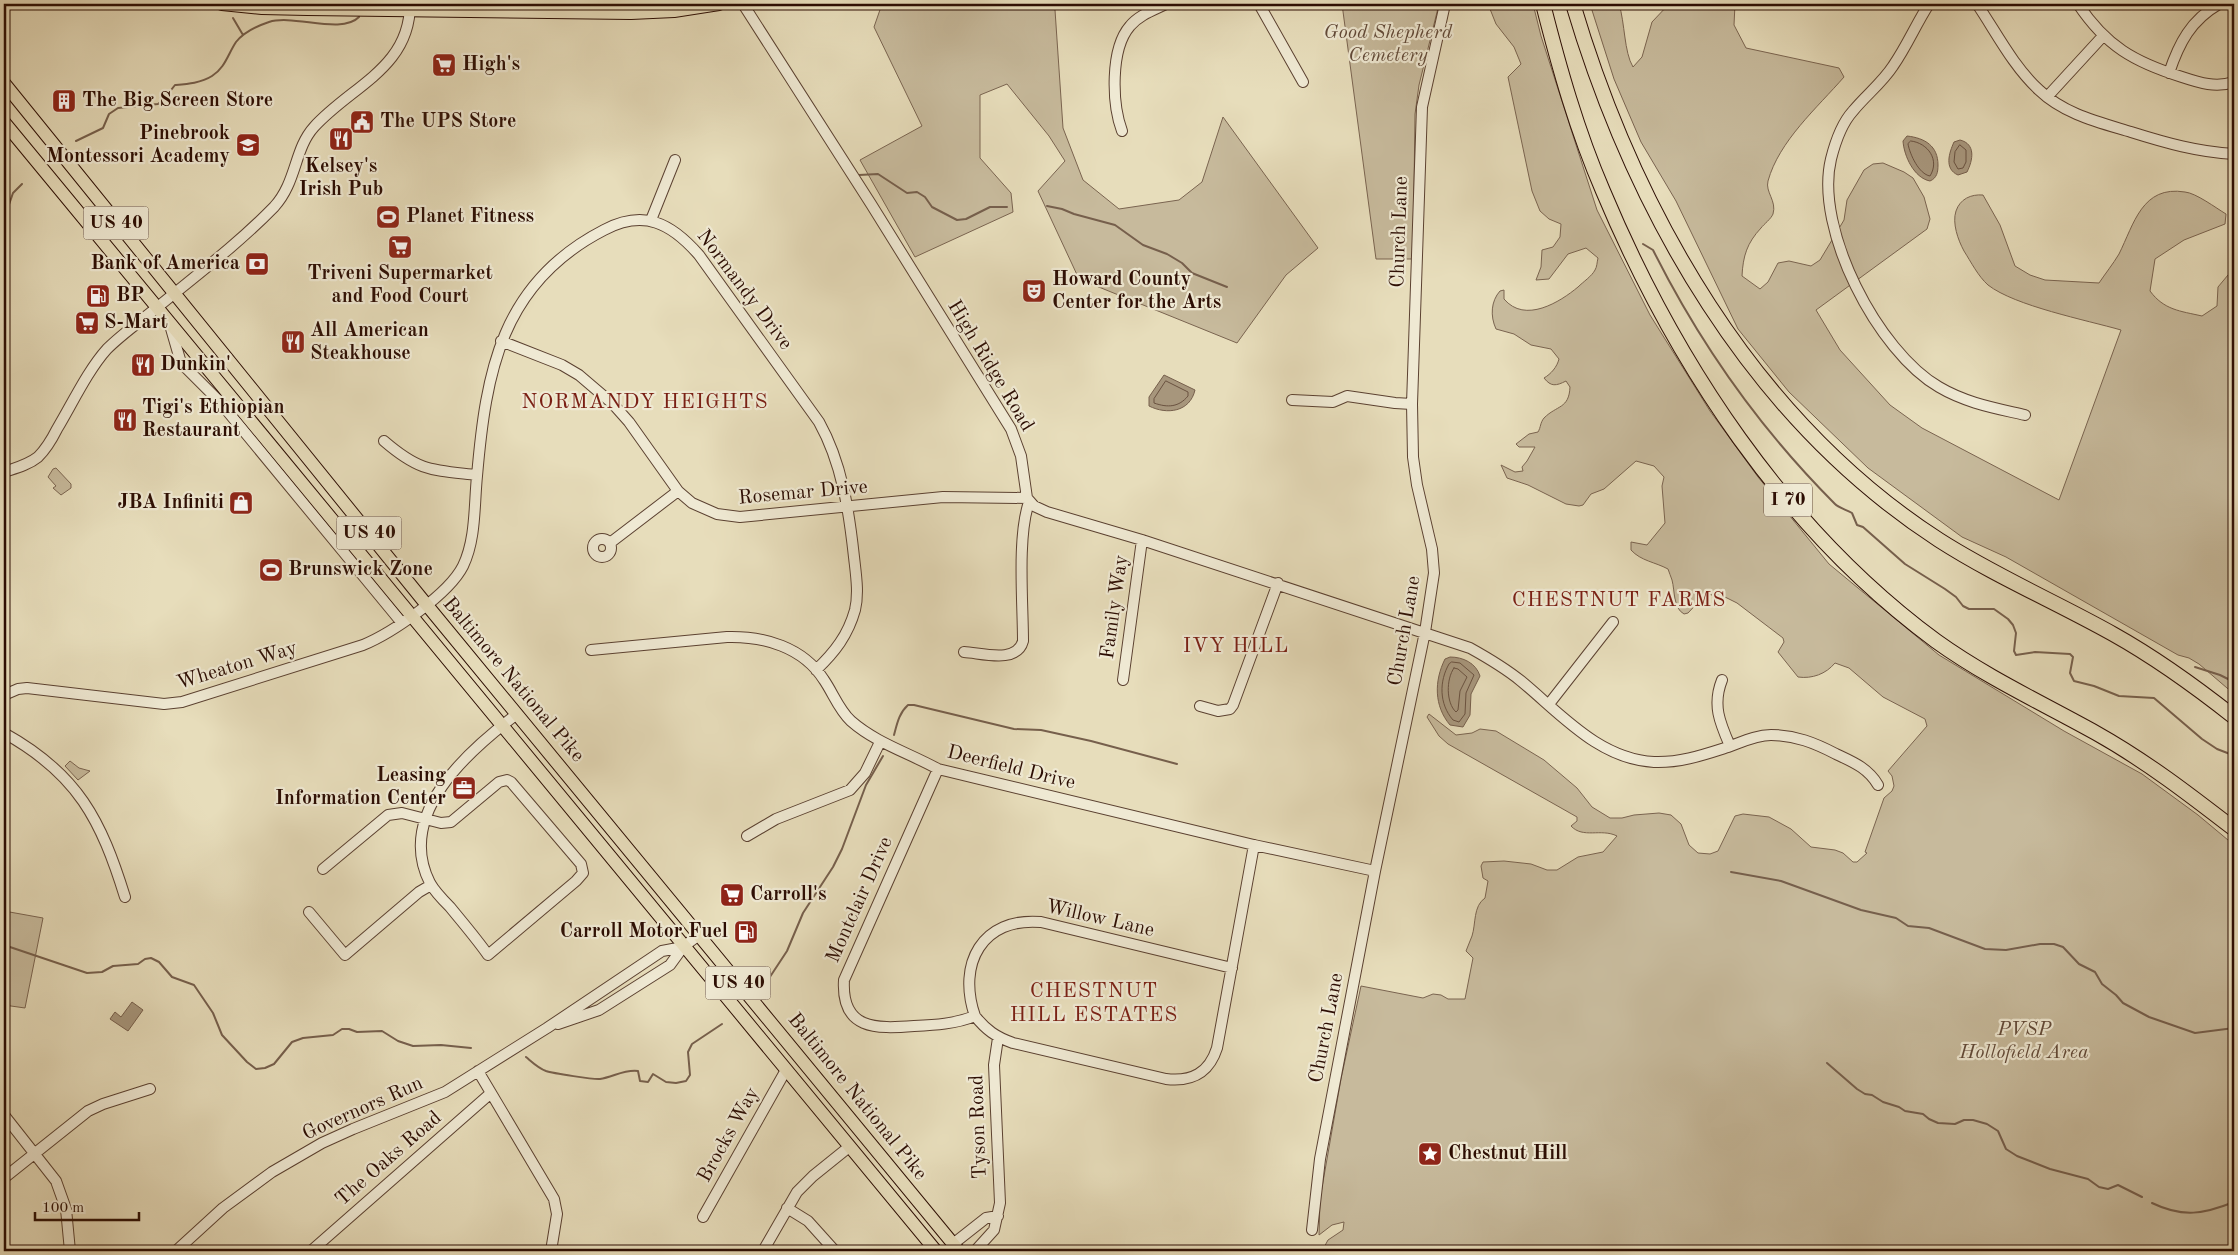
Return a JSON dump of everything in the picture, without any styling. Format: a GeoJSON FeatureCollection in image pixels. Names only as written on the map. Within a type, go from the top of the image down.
{"type":"FeatureCollection","features":[{"type":"Feature","properties":{"kind":"highway","name":"I 70"},"geometry":{"type":"LineString","coordinates":[[1543,4],[1568,92],[1588,151],[1602,188],[1642,277],[1692,367],[1718,406],[1751,454],[1808,525],[1881,597],[1937,641],[1997,679],[2127,752],[2188,793],[2234,830]]}},
{"type":"Feature","properties":{"kind":"highway"},"geometry":{"type":"LineString","coordinates":[[1573,4],[1599,84],[1638,178],[1705,298],[1736,344],[1798,421],[1857,477],[1937,539],[1986,568],[2114,635],[2180,676],[2234,717]]}},
{"type":"Feature","properties":{"kind":"main road"},"geometry":{"type":"LineString","coordinates":[[222,4],[262,8],[410,7],[631,13],[674,11],[719,4]]}},
{"type":"Feature","properties":{"kind":"main road","name":"Baltimore National Pike"},"geometry":{"type":"LineString","coordinates":[[4,84],[426,604],[956,1248]]}},
{"type":"Feature","properties":{"kind":"main road","name":"Baltimore National Pike"},"geometry":{"type":"LineString","coordinates":[[4,122],[407,619],[502,726],[848,1147],[936,1251]]}},
{"type":"Feature","properties":{"kind":"street","name":"High Ridge Road"},"geometry":{"type":"LineString","coordinates":[[743,4],[871,204],[1011,430],[1021,456],[1023,483],[1028,500]]}},
{"type":"Feature","properties":{"kind":"street"},"geometry":{"type":"LineString","coordinates":[[1122,131],[1116,117],[1114,94],[1119,47],[1123,36],[1136,20],[1166,4]]}},
{"type":"Feature","properties":{"kind":"street"},"geometry":{"type":"LineString","coordinates":[[1259,4],[1303,82]]}},
{"type":"Feature","properties":{"kind":"street","name":"Church Lane"},"geometry":{"type":"LineString","coordinates":[[1312,1230],[1320,1159],[1375,871],[1432,589],[1434,559],[1417,485],[1413,457],[1412,404],[1422,107],[1445,4]]}},
{"type":"Feature","properties":{"kind":"street"},"geometry":{"type":"LineString","coordinates":[[1929,4],[1894,66],[1852,112],[1843,127],[1831,160],[1829,178],[1838,243],[1851,278],[1880,327],[1895,348],[1921,374],[1939,387],[1981,406],[2025,415]]}},
{"type":"Feature","properties":{"kind":"street"},"geometry":{"type":"LineString","coordinates":[[1977,4],[2030,82],[2047,97],[2069,111],[2127,131],[2195,150],[2234,154]]}},
{"type":"Feature","properties":{"kind":"street"},"geometry":{"type":"LineString","coordinates":[[2078,4],[2104,36],[2120,51],[2137,60],[2168,73],[2217,86],[2234,82]]}},
{"type":"Feature","properties":{"kind":"street"},"geometry":{"type":"LineString","coordinates":[[2168,73],[2174,55],[2186,33],[2202,16],[2219,4]]}},
{"type":"Feature","properties":{"kind":"street"},"geometry":{"type":"LineString","coordinates":[[4,472],[29,462],[44,451],[105,351],[219,256],[275,205],[290,184],[305,141],[311,130],[388,62],[400,45],[408,24],[410,7]]}},
{"type":"Feature","properties":{"kind":"street"},"geometry":{"type":"LineString","coordinates":[[2047,97],[2104,36]]}},
{"type":"Feature","properties":{"kind":"street"},"geometry":{"type":"LineString","coordinates":[[426,604],[456,577],[466,558],[472,534],[477,475],[488,389],[501,341],[528,294],[560,260],[612,226],[630,220],[651,220],[675,160]]}},
{"type":"Feature","properties":{"kind":"street","name":"Normandy Drive"},"geometry":{"type":"LineString","coordinates":[[651,220],[678,234],[699,255],[820,422],[837,461],[847,507],[857,583],[857,601],[844,637],[837,649],[816,670]]}},
{"type":"Feature","properties":{"kind":"street"},"geometry":{"type":"LineString","coordinates":[[170,325],[181,363],[219,401],[407,619]]}},
{"type":"Feature","properties":{"kind":"street","name":"Rosemar Drive"},"geometry":{"type":"LineString","coordinates":[[501,341],[562,365],[597,389],[629,422],[678,491],[692,503],[705,510],[729,516],[943,497],[1028,500]]}},
{"type":"Feature","properties":{"kind":"street"},"geometry":{"type":"LineString","coordinates":[[1292,400],[1333,402],[1347,396],[1395,404],[1412,404]]}},
{"type":"Feature","properties":{"kind":"street"},"geometry":{"type":"LineString","coordinates":[[384,440],[403,457],[423,468],[477,475]]}},
{"type":"Feature","properties":{"kind":"street"},"geometry":{"type":"LineString","coordinates":[[610,543],[678,491]]}},
{"type":"Feature","properties":{"kind":"street"},"geometry":{"type":"LineString","coordinates":[[964,652],[1007,655],[1017,653],[1022,647],[1022,573],[1025,514],[1028,500],[1047,512],[1278,583],[1470,648],[1508,671],[1593,741],[1621,756],[1638,760],[1670,762],[1684,760],[1747,739],[1770,735],[1804,739],[1861,766],[1872,776],[1878,785]]}},
{"type":"Feature","properties":{"kind":"street","name":"Family Way"},"geometry":{"type":"LineString","coordinates":[[1123,680],[1142,540]]}},
{"type":"Feature","properties":{"kind":"street"},"geometry":{"type":"LineString","coordinates":[[1200,706],[1218,711],[1230,709],[1233,705],[1278,583]]}},
{"type":"Feature","properties":{"kind":"street","name":"Wheaton Way"},"geometry":{"type":"LineString","coordinates":[[4,695],[18,689],[27,688],[164,704],[182,702],[364,645],[386,634],[426,604]]}},
{"type":"Feature","properties":{"kind":"street"},"geometry":{"type":"LineString","coordinates":[[1549,704],[1613,622]]}},
{"type":"Feature","properties":{"kind":"street","name":"Deerfield Drive"},"geometry":{"type":"LineString","coordinates":[[592,650],[743,636],[774,642],[792,650],[816,670],[849,720],[880,742],[938,769],[1254,845],[1375,871]]}},
{"type":"Feature","properties":{"kind":"street"},"geometry":{"type":"LineString","coordinates":[[1722,680],[1718,691],[1716,710],[1730,746]]}},
{"type":"Feature","properties":{"kind":"street"},"geometry":{"type":"LineString","coordinates":[[323,869],[388,815],[402,813],[426,821],[451,822],[499,782],[507,780],[515,785],[583,868],[582,876],[488,954],[431,885],[423,865],[422,850],[426,821],[434,800],[449,775],[471,753],[517,714]]}},
{"type":"Feature","properties":{"kind":"street"},"geometry":{"type":"LineString","coordinates":[[4,734],[48,761],[78,793],[103,834],[125,898]]}},
{"type":"Feature","properties":{"kind":"street"},"geometry":{"type":"LineString","coordinates":[[746,836],[776,819],[850,790],[865,774],[880,742]]}},
{"type":"Feature","properties":{"kind":"street","name":"Montclair Drive"},"geometry":{"type":"LineString","coordinates":[[938,769],[848,970],[844,980],[845,998],[854,1015],[861,1022],[878,1028],[946,1024],[975,1016]]}},
{"type":"Feature","properties":{"kind":"street"},"geometry":{"type":"LineString","coordinates":[[975,1016],[986,1029],[998,1038],[1013,1043],[1166,1079],[1187,1079],[1202,1073],[1214,1058],[1254,845]]}},
{"type":"Feature","properties":{"kind":"street"},"geometry":{"type":"LineString","coordinates":[[309,912],[345,955],[419,892],[431,885]]}},
{"type":"Feature","properties":{"kind":"street","name":"Willow Lane"},"geometry":{"type":"LineString","coordinates":[[975,1016],[970,1003],[968,979],[974,955],[980,944],[989,936],[1008,925],[1018,922],[1041,922],[1232,968]]}},
{"type":"Feature","properties":{"kind":"street","name":"Governors Run"},"geometry":{"type":"LineString","coordinates":[[547,1028],[599,1010],[670,965],[683,946],[699,935]]}},
{"type":"Feature","properties":{"kind":"street","name":"Governors Run"},"geometry":{"type":"LineString","coordinates":[[176,1251],[223,1208],[285,1164],[353,1129],[426,1101],[547,1028],[662,951],[683,946]]}},
{"type":"Feature","properties":{"kind":"street","name":"Tyson Road"},"geometry":{"type":"LineString","coordinates":[[975,1251],[994,1230],[998,1216],[999,1195],[994,1065],[998,1038]]}},
{"type":"Feature","properties":{"kind":"street","name":"Brocks Way"},"geometry":{"type":"LineString","coordinates":[[702,1217],[786,1070]]}},
{"type":"Feature","properties":{"kind":"street"},"geometry":{"type":"LineString","coordinates":[[478,1071],[554,1199],[557,1214],[551,1251]]}},
{"type":"Feature","properties":{"kind":"street"},"geometry":{"type":"LineString","coordinates":[[4,1178],[34,1152],[88,1111],[103,1104],[150,1089]]}},
{"type":"Feature","properties":{"kind":"street","name":"The Oaks Road"},"geometry":{"type":"LineString","coordinates":[[311,1251],[491,1093]]}},
{"type":"Feature","properties":{"kind":"street"},"geometry":{"type":"LineString","coordinates":[[4,1115],[56,1181],[62,1194],[67,1216],[70,1251]]}},
{"type":"Feature","properties":{"kind":"street"},"geometry":{"type":"LineString","coordinates":[[763,1251],[786,1208],[797,1192],[848,1147]]}},
{"type":"Feature","properties":{"kind":"street"},"geometry":{"type":"LineString","coordinates":[[786,1208],[808,1221],[835,1251]]}},
{"type":"Feature","properties":{"kind":"street"},"geometry":{"type":"LineString","coordinates":[[956,1248],[986,1218],[998,1216]]}},
{"type":"Feature","properties":{"kind":"green space"},"geometry":{"type":"Polygon","coordinates":[[[882,4],[1047,4],[1055,10],[1063,128],[1083,180],[1119,209],[1179,200],[1202,182],[1223,117],[1318,248],[1286,275],[1237,343],[1079,279],[1038,191],[1065,161],[1049,136],[1007,84],[980,95],[980,158],[1011,193],[1013,212],[915,257],[860,160],[922,126],[874,27],[882,4]]]}},
{"type":"Feature","properties":{"kind":"green space","name":"Good Shepherd Cemetery"},"geometry":{"type":"Polygon","coordinates":[[[1342,4],[1439,4],[1419,85],[1415,114],[1413,259],[1376,259],[1342,4]]]}},
{"type":"Feature","properties":{"kind":"green space","name":"PVSP Hollofield Area"},"geometry":{"type":"Polygon","coordinates":[[[1488,4],[1533,4],[1541,36],[1597,210],[1650,315],[1710,411],[1758,477],[1829,564],[1939,655],[2064,731],[2142,774],[2198,815],[2234,845],[2234,1251],[1322,1251],[1328,1240],[1343,1230],[1344,1222],[1332,1225],[1319,1235],[1320,1199],[1341,1079],[1361,986],[1423,998],[1433,994],[1441,995],[1448,999],[1465,999],[1473,958],[1466,951],[1472,936],[1478,906],[1485,898],[1488,881],[1483,878],[1481,866],[1483,862],[1504,861],[1531,864],[1547,870],[1557,870],[1578,857],[1603,852],[1617,836],[1576,830],[1571,826],[1577,821],[1577,817],[1448,744],[1439,736],[1427,717],[1429,714],[1456,735],[1472,733],[1480,729],[1496,731],[1544,760],[1577,788],[1592,807],[1610,818],[1659,813],[1671,815],[1681,824],[1689,845],[1698,853],[1710,854],[1718,851],[1735,816],[1743,814],[1769,817],[1791,829],[1811,847],[1835,850],[1843,853],[1853,862],[1857,862],[1867,853],[1865,852],[1884,798],[1892,791],[1894,786],[1892,776],[1888,771],[1927,726],[1925,719],[1883,697],[1849,668],[1835,663],[1818,675],[1798,677],[1778,652],[1784,642],[1783,638],[1737,603],[1725,597],[1706,594],[1688,613],[1684,614],[1680,611],[1676,604],[1668,569],[1644,559],[1631,550],[1631,542],[1647,545],[1665,523],[1662,486],[1664,477],[1654,466],[1636,461],[1604,489],[1591,494],[1583,505],[1579,506],[1566,504],[1528,485],[1507,478],[1501,465],[1515,472],[1523,471],[1522,467],[1535,447],[1519,447],[1516,444],[1529,434],[1538,432],[1544,418],[1565,403],[1570,387],[1566,381],[1554,385],[1544,378],[1557,365],[1559,359],[1551,349],[1531,345],[1514,334],[1496,329],[1492,314],[1495,299],[1500,291],[1504,290],[1504,299],[1512,306],[1522,310],[1542,308],[1562,299],[1590,277],[1596,269],[1598,258],[1586,248],[1568,254],[1549,279],[1536,280],[1541,267],[1542,250],[1553,247],[1560,237],[1561,224],[1549,219],[1540,211],[1532,191],[1508,77],[1521,64],[1514,47],[1496,24],[1488,4]]]}},
{"type":"Feature","properties":{"kind":"green space"},"geometry":{"type":"Polygon","coordinates":[[[1590,4],[1619,4],[1628,54],[1633,67],[1642,57],[1652,22],[1669,4],[1735,4],[1734,25],[1746,48],[1839,68],[1844,77],[1800,126],[1773,166],[1768,181],[1768,189],[1774,209],[1773,214],[1749,245],[1743,262],[1742,276],[1760,289],[1768,282],[1778,263],[1789,261],[1811,266],[1820,260],[1844,220],[1847,200],[1864,170],[1873,164],[1883,163],[1913,178],[1924,197],[1930,219],[1927,229],[1816,310],[1840,350],[1890,405],[1922,428],[2059,500],[2121,330],[2033,306],[2000,293],[1988,285],[1964,251],[1956,231],[1955,216],[1960,203],[1974,195],[1983,195],[2000,225],[2015,266],[2030,275],[2045,280],[2099,283],[2119,254],[2135,219],[2149,201],[2159,195],[2170,191],[2190,193],[2226,214],[2225,224],[2184,240],[2155,259],[2150,291],[2167,306],[2202,316],[2217,306],[2218,287],[2233,269],[2234,255],[2234,694],[2199,664],[2189,658],[2178,655],[2006,557],[1962,537],[1868,468],[1789,392],[1738,329],[1676,201],[1641,142],[1614,79],[1590,4]]]}},
{"type":"Feature","properties":{"kind":"green space"},"geometry":{"type":"Polygon","coordinates":[[[56,468],[71,484],[71,488],[61,495],[53,488],[56,486],[48,477],[53,469],[56,468]]]}},
{"type":"Feature","properties":{"kind":"green space"},"geometry":{"type":"Polygon","coordinates":[[[70,761],[79,768],[90,771],[78,780],[65,766],[70,761]]]}},
{"type":"Feature","properties":{"kind":"green space"},"geometry":{"type":"Polygon","coordinates":[[[4,911],[43,918],[25,1008],[4,1005],[4,911]]]}},
{"type":"Feature","properties":{"kind":"water"},"geometry":{"type":"Polygon","coordinates":[[[1907,136],[1925,141],[1936,153],[1938,170],[1932,180],[1930,181],[1919,176],[1911,166],[1905,153],[1903,141],[1907,136]]]}},
{"type":"Feature","properties":{"kind":"water"},"geometry":{"type":"Polygon","coordinates":[[[1960,140],[1969,145],[1972,158],[1967,172],[1958,175],[1951,169],[1949,160],[1954,142],[1960,140]]]}},
{"type":"Feature","properties":{"kind":"water"},"geometry":{"type":"Polygon","coordinates":[[[1164,375],[1195,390],[1188,403],[1177,410],[1156,409],[1149,406],[1149,397],[1164,375]]]}},
{"type":"Feature","properties":{"kind":"water"},"geometry":{"type":"Polygon","coordinates":[[[1450,657],[1460,658],[1472,664],[1480,676],[1471,694],[1470,715],[1463,727],[1450,725],[1438,702],[1437,693],[1441,667],[1445,659],[1450,657]]]}},
{"type":"Feature","properties":{"kind":"water"},"geometry":{"type":"Polygon","coordinates":[[[132,1002],[143,1010],[128,1031],[110,1019],[115,1012],[121,1017],[132,1002]]]}},
{"type":"Feature","properties":{"kind":"waterway"},"geometry":{"type":"LineString","coordinates":[[76,141],[103,128],[109,114],[118,108],[158,104],[175,85],[199,82],[212,76],[223,65],[239,38],[260,25],[279,20],[341,24],[351,22],[359,17]]}},
{"type":"Feature","properties":{"kind":"waterway"},"geometry":{"type":"LineString","coordinates":[[233,18],[243,35]]}},
{"type":"Feature","properties":{"kind":"waterway"},"geometry":{"type":"LineString","coordinates":[[859,175],[878,174],[907,193],[917,192],[925,197],[932,207],[957,220],[966,219],[990,207],[1007,207]]}},
{"type":"Feature","properties":{"kind":"waterway"},"geometry":{"type":"LineString","coordinates":[[4,219],[13,193],[22,184]]}},
{"type":"Feature","properties":{"kind":"waterway"},"geometry":{"type":"LineString","coordinates":[[1047,206],[1115,225],[1143,245],[1167,254],[1182,263],[1192,273],[1227,287]]}},
{"type":"Feature","properties":{"kind":"waterway"},"geometry":{"type":"LineString","coordinates":[[1643,244],[1653,250],[1691,319],[1757,416],[1808,476],[1835,504],[1852,513],[1857,525],[1863,527],[1905,564],[1956,597],[1963,606],[1969,609],[1994,609],[2008,619],[2016,633],[2014,651],[2016,655],[2035,652],[2070,654],[2073,657],[2070,673],[2074,681],[2094,686],[2119,696],[2154,698],[2202,739],[2217,749],[2230,754]]}},
{"type":"Feature","properties":{"kind":"waterway"},"geometry":{"type":"LineString","coordinates":[[2195,667],[2220,675],[2234,682]]}},
{"type":"Feature","properties":{"kind":"waterway"},"geometry":{"type":"LineString","coordinates":[[894,735],[902,712],[908,705],[914,705],[1014,729],[1041,730],[1091,741],[1177,764]]}},
{"type":"Feature","properties":{"kind":"waterway"},"geometry":{"type":"LineString","coordinates":[[760,992],[787,951],[803,913],[833,867],[842,849],[866,785],[883,756]]}},
{"type":"Feature","properties":{"kind":"waterway"},"geometry":{"type":"LineString","coordinates":[[1731,872],[1781,881],[1861,910],[1896,918],[1908,926],[1929,928],[1985,949],[2006,950],[2040,944],[2054,944],[2063,947],[2079,964],[2095,972],[2102,984],[2123,1003],[2149,1017],[2195,1033],[2234,1028]]}},
{"type":"Feature","properties":{"kind":"waterway"},"geometry":{"type":"LineString","coordinates":[[4,945],[87,973],[102,972],[113,966],[138,964],[145,959],[151,958],[159,962],[172,977],[194,985],[213,1013],[222,1035],[256,1069],[274,1064],[292,1042],[303,1038],[333,1035],[342,1029],[357,1032],[382,1031],[398,1041],[413,1046],[441,1045],[471,1048]]}},
{"type":"Feature","properties":{"kind":"waterway"},"geometry":{"type":"LineString","coordinates":[[526,1057],[543,1070],[564,1075],[600,1079],[628,1071],[638,1071],[640,1081],[648,1082],[653,1074],[666,1082],[676,1083],[686,1081],[690,1075],[688,1052],[692,1044],[722,1024]]}},
{"type":"Feature","properties":{"kind":"waterway"},"geometry":{"type":"LineString","coordinates":[[1827,1063],[1857,1089],[1883,1102],[1905,1111],[1923,1114],[1938,1123],[1955,1124],[1964,1120],[1973,1120],[1987,1124],[1998,1131],[2006,1149],[2017,1156],[2050,1169],[2088,1179],[2099,1187],[2108,1189],[2118,1185],[2142,1197]]}},
{"type":"Feature","properties":{"kind":"waterway"},"geometry":{"type":"LineString","coordinates":[[2152,1203],[2174,1211],[2193,1213],[2203,1212],[2234,1202]]}},
{"type":"Feature","properties":{"kind":"place","name":"High's"},"geometry":{"type":"Point","coordinates":[444,65]}},
{"type":"Feature","properties":{"kind":"place","name":"The Big Screen Store"},"geometry":{"type":"Point","coordinates":[64,101]}},
{"type":"Feature","properties":{"kind":"place","name":"The UPS Store"},"geometry":{"type":"Point","coordinates":[362,122]}},
{"type":"Feature","properties":{"kind":"place","name":"Kelsey's Irish Pub"},"geometry":{"type":"Point","coordinates":[341,139]}},
{"type":"Feature","properties":{"kind":"place","name":"Pinebrook Montessori Academy"},"geometry":{"type":"Point","coordinates":[248,145]}},
{"type":"Feature","properties":{"kind":"place","name":"Planet Fitness"},"geometry":{"type":"Point","coordinates":[388,217]}},
{"type":"Feature","properties":{"kind":"place","name":"Triveni Supermarket and Food Court"},"geometry":{"type":"Point","coordinates":[400,247]}},
{"type":"Feature","properties":{"kind":"place","name":"Bank of America"},"geometry":{"type":"Point","coordinates":[257,264]}},
{"type":"Feature","properties":{"kind":"place","name":"Howard County Center for the Arts"},"geometry":{"type":"Point","coordinates":[1034,291]}},
{"type":"Feature","properties":{"kind":"place","name":"BP"},"geometry":{"type":"Point","coordinates":[98,296]}},
{"type":"Feature","properties":{"kind":"place","name":"S-Mart"},"geometry":{"type":"Point","coordinates":[87,323]}},
{"type":"Feature","properties":{"kind":"place","name":"All American Steakhouse"},"geometry":{"type":"Point","coordinates":[293,342]}},
{"type":"Feature","properties":{"kind":"place","name":"Dunkin'"},"geometry":{"type":"Point","coordinates":[143,365]}},
{"type":"Feature","properties":{"kind":"place","name":"Tigi's Ethiopian Restaurant"},"geometry":{"type":"Point","coordinates":[125,420]}},
{"type":"Feature","properties":{"kind":"place","name":"JBA Infiniti"},"geometry":{"type":"Point","coordinates":[241,503]}},
{"type":"Feature","properties":{"kind":"place","name":"Brunswick Zone"},"geometry":{"type":"Point","coordinates":[271,570]}},
{"type":"Feature","properties":{"kind":"place","name":"Leasing Information Center"},"geometry":{"type":"Point","coordinates":[464,788]}},
{"type":"Feature","properties":{"kind":"place","name":"Carroll's"},"geometry":{"type":"Point","coordinates":[732,895]}},
{"type":"Feature","properties":{"kind":"place","name":"Carroll Motor Fuel"},"geometry":{"type":"Point","coordinates":[746,932]}},
{"type":"Feature","properties":{"kind":"place","name":"Chestnut Hill"},"geometry":{"type":"Point","coordinates":[1430,1154]}},
{"type":"Feature","properties":{"kind":"district","name":"NORMANDY HEIGHTS"},"geometry":{"type":"Point","coordinates":[645,402]}},
{"type":"Feature","properties":{"kind":"district","name":"CHESTNUT FARMS"},"geometry":{"type":"Point","coordinates":[1619,600]}},
{"type":"Feature","properties":{"kind":"district","name":"IVY HILL"},"geometry":{"type":"Point","coordinates":[1236,646]}},
{"type":"Feature","properties":{"kind":"district","name":"CHESTNUT HILL ESTATES"},"geometry":{"type":"Point","coordinates":[1094,1003]}}]}
